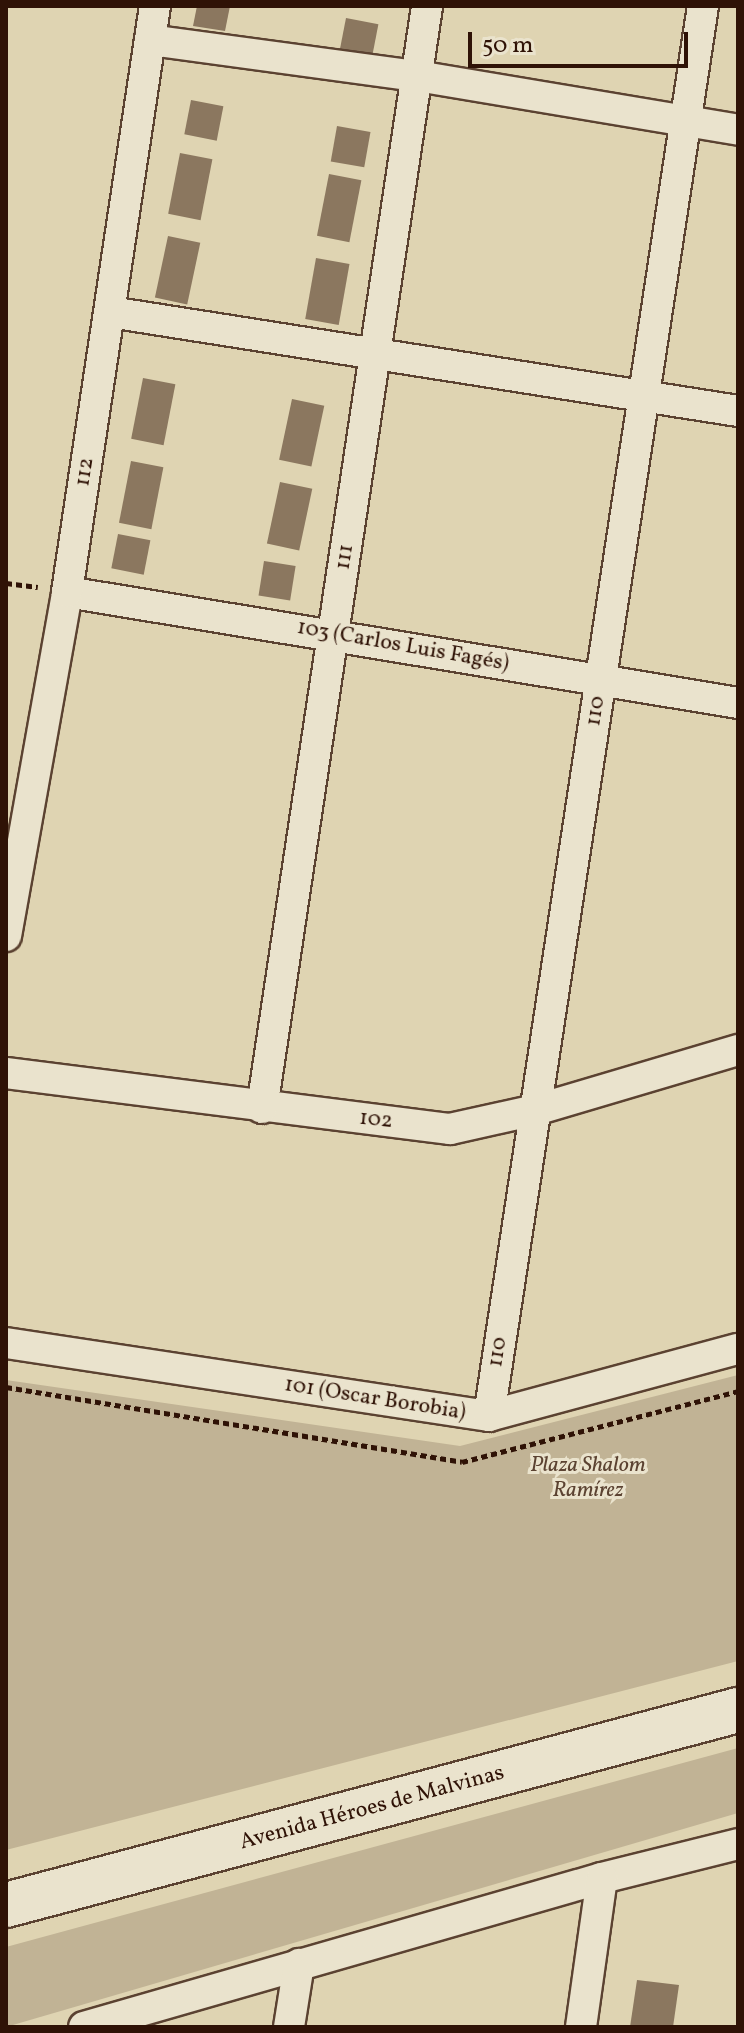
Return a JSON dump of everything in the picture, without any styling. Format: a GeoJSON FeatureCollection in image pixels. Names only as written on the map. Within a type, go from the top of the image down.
{"type":"FeatureCollection","features":[{"type":"Feature","properties":{"kind":"main road","name":"Avenida Héroes de Malvinas"},"geometry":{"type":"LineString","coordinates":[[6,1905],[738,1710]]}},
{"type":"Feature","properties":{"kind":"street","name":"112"},"geometry":{"type":"LineString","coordinates":[[6,936],[67,592],[155,6]]}},
{"type":"Feature","properties":{"kind":"street","name":"111"},"geometry":{"type":"LineString","coordinates":[[262,1108],[427,6]]}},
{"type":"Feature","properties":{"kind":"street","name":"110"},"geometry":{"type":"LineString","coordinates":[[489,1416],[703,6]]}},
{"type":"Feature","properties":{"kind":"street"},"geometry":{"type":"LineString","coordinates":[[150,40],[417,76],[738,130]]}},
{"type":"Feature","properties":{"kind":"street"},"geometry":{"type":"LineString","coordinates":[[110,312],[738,411]]}},
{"type":"Feature","properties":{"kind":"street","name":"103 (Carlos Luis Fagés)"},"geometry":{"type":"LineString","coordinates":[[67,592],[738,703]]}},
{"type":"Feature","properties":{"kind":"street","name":"102"},"geometry":{"type":"LineString","coordinates":[[6,1073],[262,1108],[450,1129],[535,1110],[738,1050]]}},
{"type":"Feature","properties":{"kind":"street","name":"101 (Oscar Borobia)"},"geometry":{"type":"LineString","coordinates":[[6,1343],[489,1416],[738,1349]]}},
{"type":"Feature","properties":{"kind":"street"},"geometry":{"type":"LineString","coordinates":[[84,2027],[602,1878],[738,1844]]}},
{"type":"Feature","properties":{"kind":"street"},"geometry":{"type":"LineString","coordinates":[[581,2027],[602,1878]]}},
{"type":"Feature","properties":{"kind":"street"},"geometry":{"type":"LineString","coordinates":[[289,2027],[299,1964]]}},
{"type":"Feature","properties":{"kind":"green space","name":"Plaza Shalom Ramírez"},"geometry":{"type":"Polygon","coordinates":[[[738,1375],[738,1661],[6,1850],[6,1380],[460,1446],[738,1375]]]}},
{"type":"Feature","properties":{"kind":"green space"},"geometry":{"type":"Polygon","coordinates":[[[738,1748],[738,1813],[6,2027],[6,1947],[738,1748]]]}},
{"type":"Feature","properties":{"kind":"building"},"geometry":{"type":"Polygon","coordinates":[[[197,6],[230,6],[225,31],[193,26],[197,6]]]}},
{"type":"Feature","properties":{"kind":"building"},"geometry":{"type":"Polygon","coordinates":[[[346,18],[378,24],[372,59],[339,52],[346,18]]]}},
{"type":"Feature","properties":{"kind":"building"},"geometry":{"type":"Polygon","coordinates":[[[191,100],[223,106],[217,141],[184,134],[191,100]]]}},
{"type":"Feature","properties":{"kind":"building"},"geometry":{"type":"Polygon","coordinates":[[[337,126],[370,132],[364,167],[331,161],[337,126]]]}},
{"type":"Feature","properties":{"kind":"building"},"geometry":{"type":"Polygon","coordinates":[[[180,153],[212,159],[201,220],[168,214],[180,153]]]}},
{"type":"Feature","properties":{"kind":"building"},"geometry":{"type":"Polygon","coordinates":[[[329,174],[361,180],[349,242],[317,236],[329,174]]]}},
{"type":"Feature","properties":{"kind":"building"},"geometry":{"type":"Polygon","coordinates":[[[168,236],[200,243],[187,304],[155,298],[168,236]]]}},
{"type":"Feature","properties":{"kind":"building"},"geometry":{"type":"Polygon","coordinates":[[[316,258],[349,264],[339,325],[305,319],[316,258]]]}},
{"type":"Feature","properties":{"kind":"building"},"geometry":{"type":"Polygon","coordinates":[[[143,378],[175,384],[164,445],[131,439],[143,378]]]}},
{"type":"Feature","properties":{"kind":"building"},"geometry":{"type":"Polygon","coordinates":[[[292,399],[324,406],[311,467],[279,460],[292,399]]]}},
{"type":"Feature","properties":{"kind":"building"},"geometry":{"type":"Polygon","coordinates":[[[131,461],[163,467],[151,529],[119,523],[131,461]]]}},
{"type":"Feature","properties":{"kind":"building"},"geometry":{"type":"Polygon","coordinates":[[[280,482],[312,489],[299,550],[267,544],[280,482]]]}},
{"type":"Feature","properties":{"kind":"building"},"geometry":{"type":"Polygon","coordinates":[[[118,534],[150,540],[144,575],[111,568],[118,534]]]}},
{"type":"Feature","properties":{"kind":"building"},"geometry":{"type":"Polygon","coordinates":[[[264,561],[296,566],[290,601],[259,596],[264,561]]]}},
{"type":"Feature","properties":{"kind":"building"},"geometry":{"type":"Polygon","coordinates":[[[637,1980],[679,1985],[673,2027],[630,2027],[637,1980]]]}}]}
